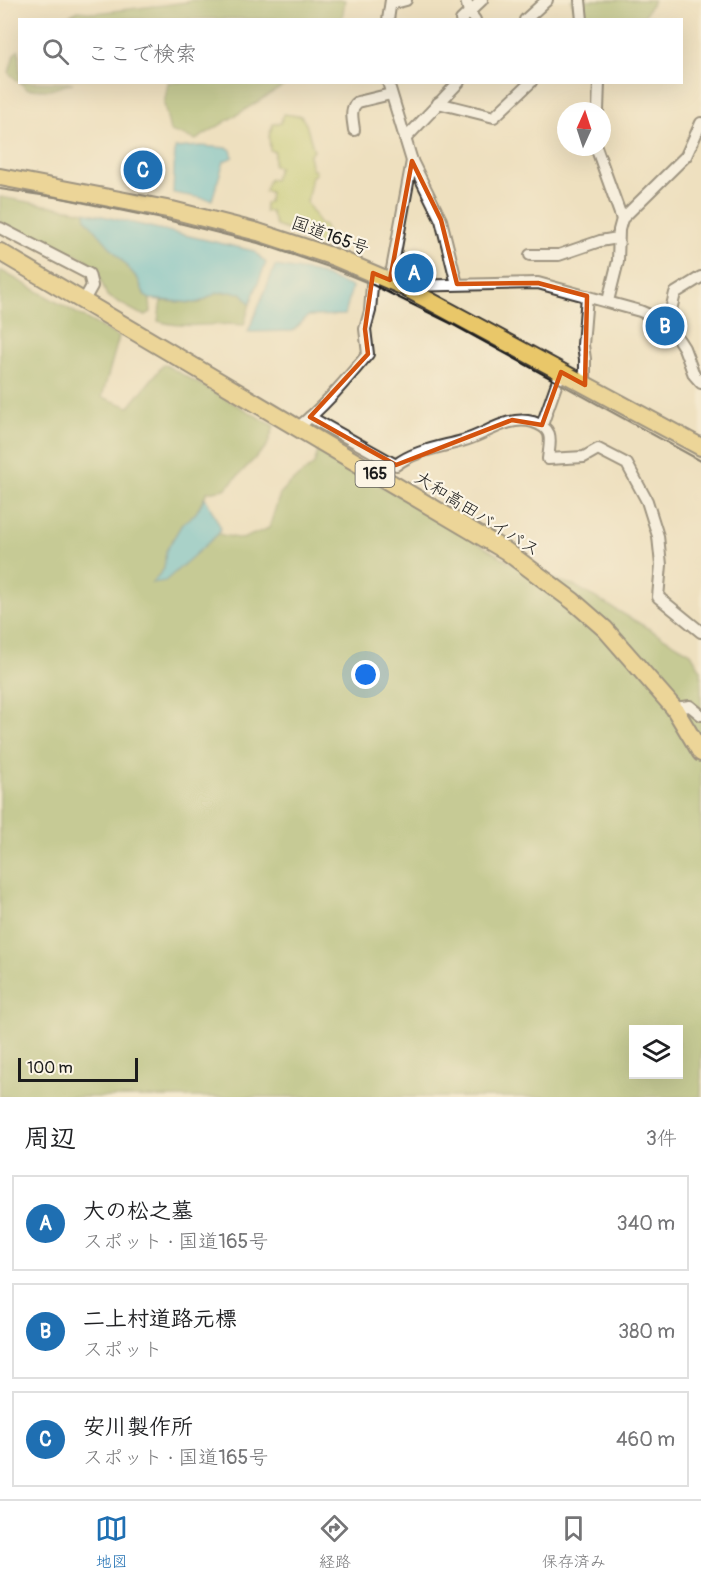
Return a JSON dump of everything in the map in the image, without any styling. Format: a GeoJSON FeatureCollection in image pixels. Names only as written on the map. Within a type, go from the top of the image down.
{"type":"FeatureCollection","features":[{"type":"Feature","properties":{"kind":"highway","name":"国道165号"},"geometry":{"type":"LineString","coordinates":[[5,178],[162,208],[258,232],[373,273],[396,283],[701,447]]}},
{"type":"Feature","properties":{"kind":"highway","name":"大和高田バイパス"},"geometry":{"type":"LineString","coordinates":[[0,252],[83,302],[304,423],[506,551],[564,594],[605,629],[674,708],[701,753]]}},
{"type":"Feature","properties":{"kind":"street"},"geometry":{"type":"LineString","coordinates":[[388,18],[391,2],[406,0]]}},
{"type":"Feature","properties":{"kind":"street"},"geometry":{"type":"LineString","coordinates":[[466,0],[468,17]]}},
{"type":"Feature","properties":{"kind":"street"},"geometry":{"type":"LineString","coordinates":[[468,17],[482,0]]}},
{"type":"Feature","properties":{"kind":"street"},"geometry":{"type":"LineString","coordinates":[[527,18],[547,0]]}},
{"type":"Feature","properties":{"kind":"street"},"geometry":{"type":"LineString","coordinates":[[580,0],[582,18]]}},
{"type":"Feature","properties":{"kind":"street"},"geometry":{"type":"LineString","coordinates":[[405,139],[457,84]]}},
{"type":"Feature","properties":{"kind":"street"},"geometry":{"type":"LineString","coordinates":[[438,103],[494,117],[529,84]]}},
{"type":"Feature","properties":{"kind":"street"},"geometry":{"type":"LineString","coordinates":[[598,102],[599,84]]}},
{"type":"Feature","properties":{"kind":"street"},"geometry":{"type":"LineString","coordinates":[[354,130],[352,111],[354,105],[391,87],[412,161],[441,220],[457,284]]}},
{"type":"Feature","properties":{"kind":"street"},"geometry":{"type":"LineString","coordinates":[[608,301],[618,261],[618,230],[622,219],[686,156],[701,123]]}},
{"type":"Feature","properties":{"kind":"street"},"geometry":{"type":"LineString","coordinates":[[599,156],[622,219]]}},
{"type":"Feature","properties":{"kind":"street"},"geometry":{"type":"LineString","coordinates":[[412,161],[396,283],[538,283],[640,311],[668,323],[684,348],[694,375],[701,383]]}},
{"type":"Feature","properties":{"kind":"street"},"geometry":{"type":"LineString","coordinates":[[0,228],[89,274],[92,286],[83,302]]}},
{"type":"Feature","properties":{"kind":"street"},"geometry":{"type":"LineString","coordinates":[[530,255],[559,255],[600,241],[618,238]]}},
{"type":"Feature","properties":{"kind":"street"},"geometry":{"type":"LineString","coordinates":[[373,273],[370,310],[365,329],[368,354],[304,423],[396,465],[417,455],[475,437],[512,420],[526,420],[542,425],[549,432],[548,459],[584,457],[598,449],[627,464],[647,501],[658,536],[661,565],[658,597],[701,632]]}},
{"type":"Feature","properties":{"kind":"street"},"geometry":{"type":"LineString","coordinates":[[668,323],[677,290],[701,277]]}},
{"type":"Feature","properties":{"kind":"street"},"geometry":{"type":"LineString","coordinates":[[585,385],[583,345],[587,296]]}},
{"type":"Feature","properties":{"kind":"street"},"geometry":{"type":"LineString","coordinates":[[542,425],[558,380],[563,373]]}},
{"type":"Feature","properties":{"kind":"street"},"geometry":{"type":"LineString","coordinates":[[674,708],[690,706],[701,716]]}},
{"type":"Feature","properties":{"kind":"highlighted area"},"geometry":{"type":"Polygon","coordinates":[[[412,161],[441,220],[457,284],[538,283],[587,296],[585,385],[561,372],[542,425],[512,420],[396,465],[310,417],[368,354],[365,329],[373,273],[390,280],[412,161]]]}},
{"type":"Feature","properties":{"kind":"green space"},"geometry":{"type":"Polygon","coordinates":[[[191,0],[345,0],[342,18],[64,18],[78,11],[96,13],[191,0]]]}},
{"type":"Feature","properties":{"kind":"green space"},"geometry":{"type":"Polygon","coordinates":[[[571,0],[654,0],[643,18],[579,18],[571,0]]]}},
{"type":"Feature","properties":{"kind":"green space"},"geometry":{"type":"Polygon","coordinates":[[[18,51],[18,81],[9,73],[14,54],[18,51]]]}},
{"type":"Feature","properties":{"kind":"green space"},"geometry":{"type":"Polygon","coordinates":[[[21,84],[70,84],[50,90],[27,89],[21,84]]]}},
{"type":"Feature","properties":{"kind":"green space"},"geometry":{"type":"Polygon","coordinates":[[[168,84],[286,84],[196,140],[170,131],[164,104],[168,84]]]}},
{"type":"Feature","properties":{"kind":"green space"},"geometry":{"type":"Polygon","coordinates":[[[283,114],[301,116],[306,124],[314,151],[309,155],[312,170],[315,170],[316,174],[312,176],[307,202],[320,225],[323,224],[328,233],[324,237],[322,247],[276,226],[271,211],[265,212],[265,203],[269,202],[270,192],[265,191],[269,179],[274,180],[279,167],[273,166],[275,152],[270,150],[269,136],[273,124],[281,123],[283,114]]]}},
{"type":"Feature","properties":{"kind":"green space"},"geometry":{"type":"Polygon","coordinates":[[[0,197],[85,212],[86,219],[138,279],[145,296],[150,299],[151,312],[146,315],[140,314],[107,296],[98,273],[86,259],[0,223],[0,197]]]}},
{"type":"Feature","properties":{"kind":"green space"},"geometry":{"type":"Polygon","coordinates":[[[0,270],[119,337],[102,397],[129,407],[164,364],[274,426],[267,446],[225,489],[207,492],[196,513],[182,524],[166,551],[164,569],[153,582],[165,580],[218,534],[242,539],[269,528],[280,494],[314,464],[318,451],[409,501],[516,566],[575,586],[691,653],[701,670],[701,1097],[0,1097],[0,270]]]}},
{"type":"Feature","properties":{"kind":"green space"},"geometry":{"type":"Polygon","coordinates":[[[216,293],[242,293],[250,304],[244,325],[179,325],[158,321],[161,301],[200,303],[216,293]]]}},
{"type":"Feature","properties":{"kind":"water"},"geometry":{"type":"Polygon","coordinates":[[[201,146],[228,148],[233,157],[224,161],[212,200],[173,193],[175,148],[201,146]]]}},
{"type":"Feature","properties":{"kind":"water"},"geometry":{"type":"Polygon","coordinates":[[[85,212],[254,251],[266,263],[250,304],[242,293],[232,292],[217,293],[194,303],[150,299],[145,296],[138,279],[86,219],[85,212]]]}},
{"type":"Feature","properties":{"kind":"water"},"geometry":{"type":"Polygon","coordinates":[[[275,266],[314,272],[352,287],[345,315],[308,316],[293,331],[248,332],[275,266]]]}},
{"type":"Feature","properties":{"kind":"water"},"geometry":{"type":"Polygon","coordinates":[[[205,497],[221,528],[218,534],[165,581],[152,583],[164,569],[166,551],[182,524],[196,513],[205,497]]]}},
{"type":"Feature","properties":{"kind":"railway"},"geometry":{"type":"LineString","coordinates":[[0,189],[61,198],[167,220],[258,243],[332,268],[371,284],[450,323],[701,461]]}},
{"type":"Feature","properties":{"kind":"place","name":"安川製作所"},"geometry":{"type":"Point","coordinates":[143,170]}},
{"type":"Feature","properties":{"kind":"place","name":"大の松之墓"},"geometry":{"type":"Point","coordinates":[414,273]}},
{"type":"Feature","properties":{"kind":"place","name":"二上村道路元標"},"geometry":{"type":"Point","coordinates":[665,326]}}]}
